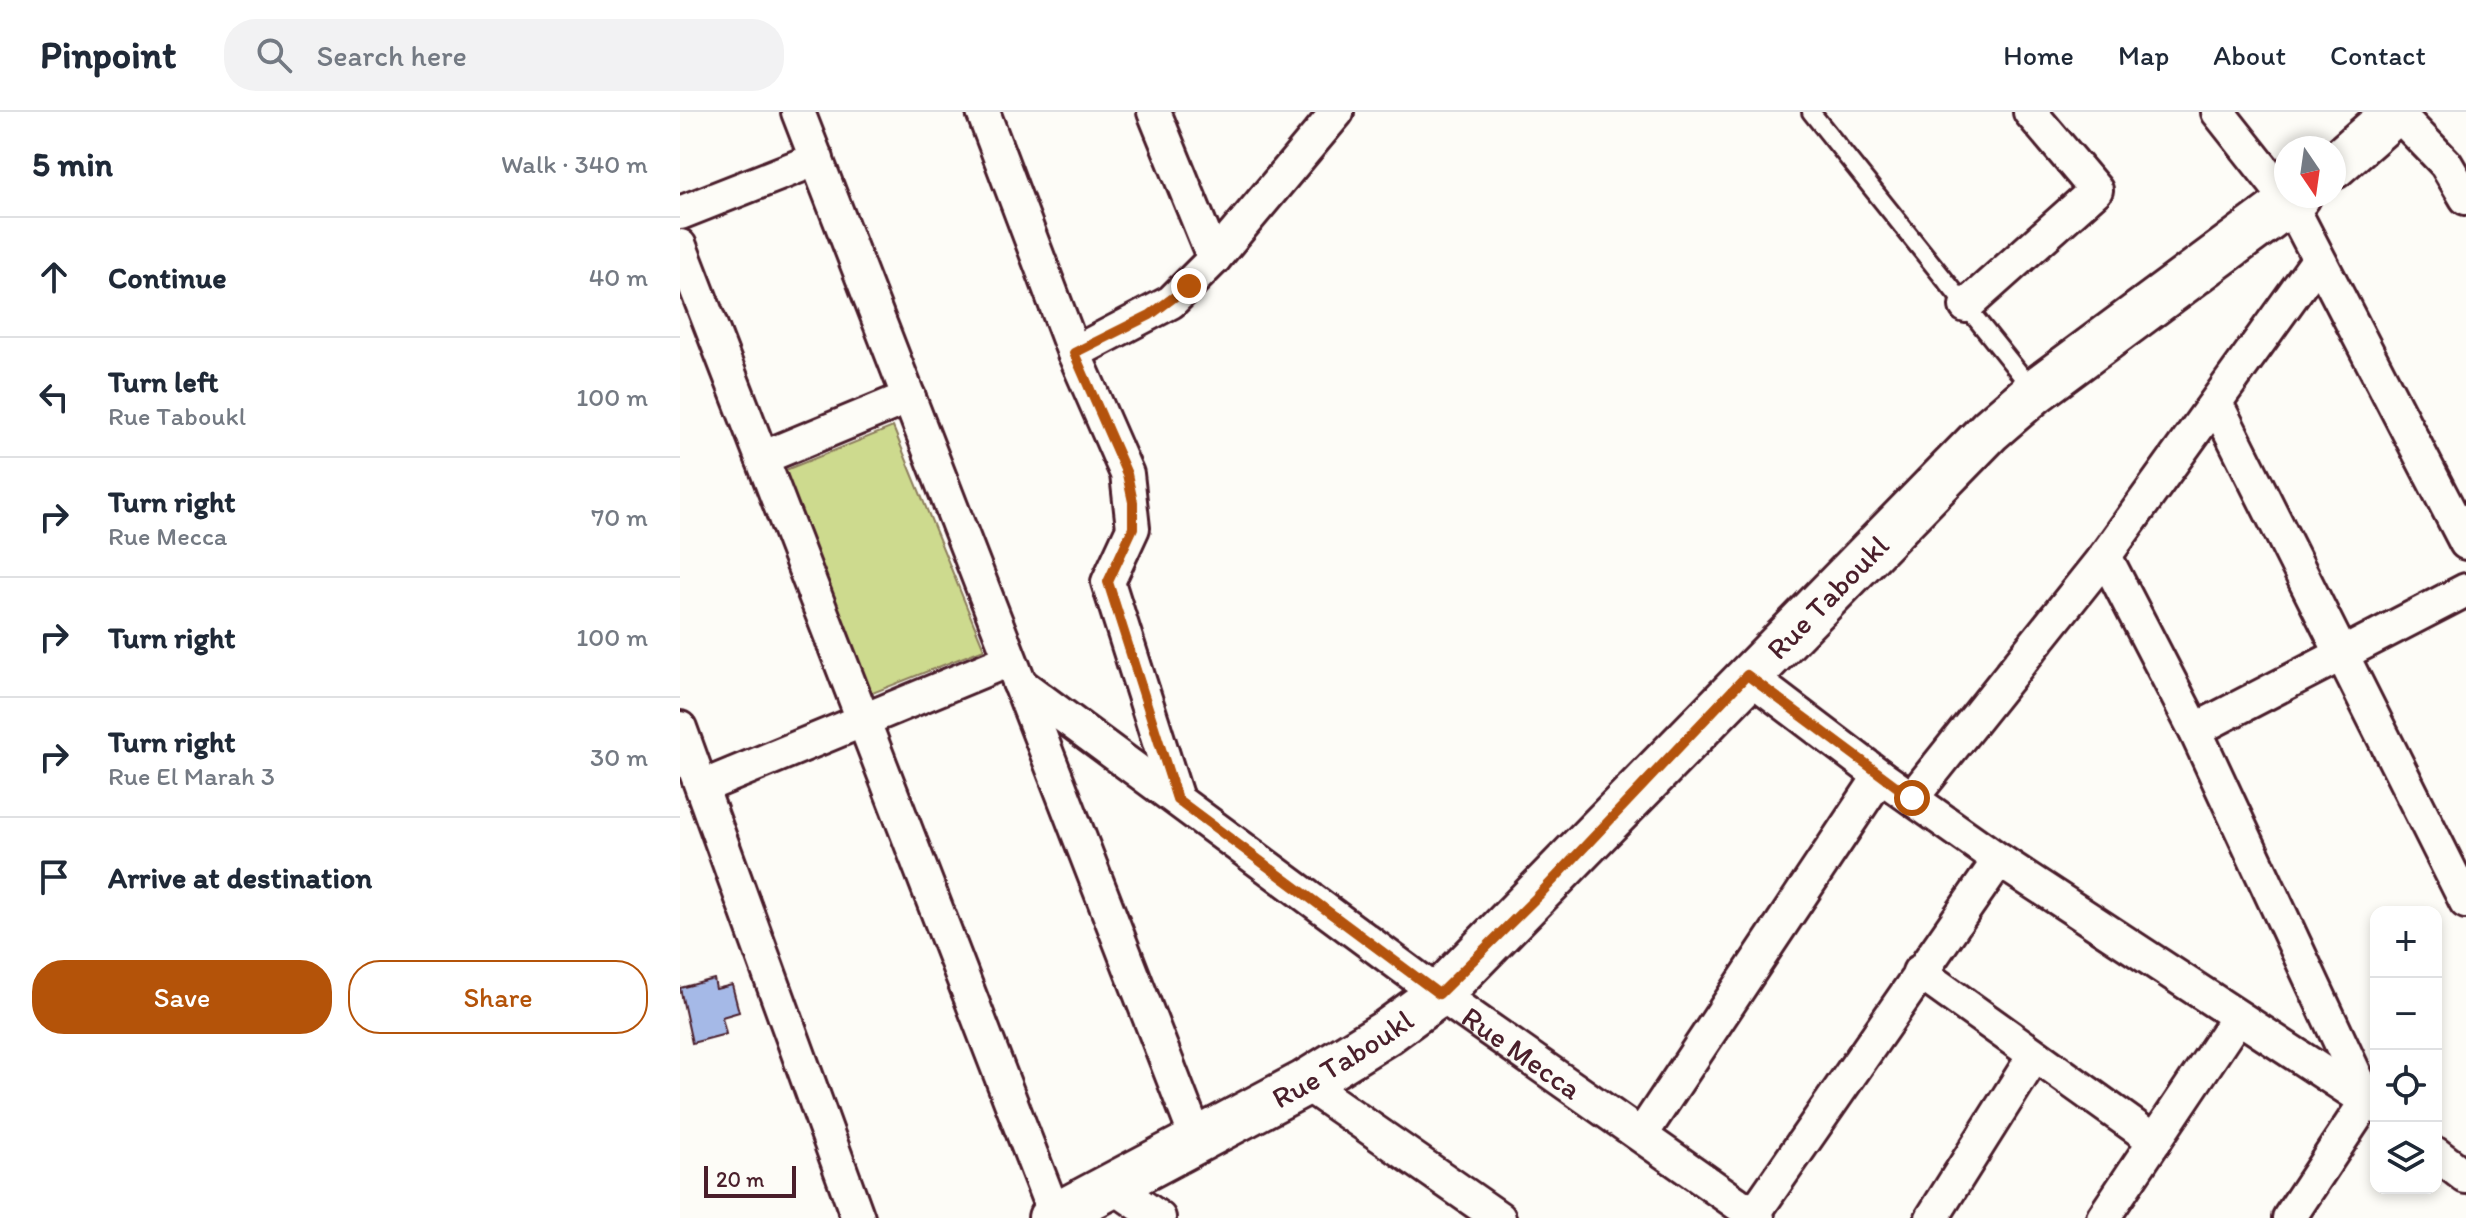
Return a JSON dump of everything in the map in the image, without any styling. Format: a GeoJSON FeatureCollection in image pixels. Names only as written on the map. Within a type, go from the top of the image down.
{"type":"FeatureCollection","features":[{"type":"Feature","properties":{"kind":"street"},"geometry":{"type":"LineString","coordinates":[[798,112],[1197,1140]]}},
{"type":"Feature","properties":{"kind":"street"},"geometry":{"type":"LineString","coordinates":[[983,112],[1074,353],[1127,474],[1133,528],[1108,582],[1177,799]]}},
{"type":"Feature","properties":{"kind":"street"},"geometry":{"type":"LineString","coordinates":[[1154,112],[1214,259]]}},
{"type":"Feature","properties":{"kind":"street"},"geometry":{"type":"LineString","coordinates":[[1074,353],[1171,302],[1214,259],[1337,112]]}},
{"type":"Feature","properties":{"kind":"street"},"geometry":{"type":"LineString","coordinates":[[1966,306],[2096,190],[2030,112]]}},
{"type":"Feature","properties":{"kind":"street"},"geometry":{"type":"LineString","coordinates":[[2218,112],[2274,176]]}},
{"type":"Feature","properties":{"kind":"street"},"geometry":{"type":"LineString","coordinates":[[2346,156],[2396,112],[2446,164],[2466,198]]}},
{"type":"Feature","properties":{"kind":"street"},"geometry":{"type":"LineString","coordinates":[[680,213],[817,159]]}},
{"type":"Feature","properties":{"kind":"street","name":"Rue Taboukl"},"geometry":{"type":"LineString","coordinates":[[1053,1217],[1305,1083],[1387,1032],[1439,994],[1538,896],[1941,476],[2034,392],[2282,208]]}},
{"type":"Feature","properties":{"kind":"street"},"geometry":{"type":"LineString","coordinates":[[2298,208],[2318,260],[2466,543]]}},
{"type":"Feature","properties":{"kind":"street"},"geometry":{"type":"LineString","coordinates":[[680,246],[1053,1217]]}},
{"type":"Feature","properties":{"kind":"street"},"geometry":{"type":"LineString","coordinates":[[1912,798],[2105,556],[2318,260]]}},
{"type":"Feature","properties":{"kind":"street"},"geometry":{"type":"LineString","coordinates":[[762,458],[909,397]]}},
{"type":"Feature","properties":{"kind":"street"},"geometry":{"type":"LineString","coordinates":[[2216,403],[2466,902]]}},
{"type":"Feature","properties":{"kind":"street"},"geometry":{"type":"LineString","coordinates":[[2105,556],[2195,730],[2370,1102]]}},
{"type":"Feature","properties":{"kind":"street"},"geometry":{"type":"LineString","coordinates":[[2195,730],[2466,590]]}},
{"type":"Feature","properties":{"kind":"street"},"geometry":{"type":"LineString","coordinates":[[702,787],[860,720],[1014,671]]}},
{"type":"Feature","properties":{"kind":"street","name":"Rue Mecca"},"geometry":{"type":"LineString","coordinates":[[1014,671],[1177,799],[1439,994],[1755,1216]]}},
{"type":"Feature","properties":{"kind":"street"},"geometry":{"type":"LineString","coordinates":[[1747,675],[1880,776],[1999,860],[2370,1103]]}},
{"type":"Feature","properties":{"kind":"street"},"geometry":{"type":"LineString","coordinates":[[680,728],[858,1218]]}},
{"type":"Feature","properties":{"kind":"street"},"geometry":{"type":"LineString","coordinates":[[1642,1134],[1880,776]]}},
{"type":"Feature","properties":{"kind":"street"},"geometry":{"type":"LineString","coordinates":[[1755,1216],[1919,972],[1999,860]]}},
{"type":"Feature","properties":{"kind":"street"},"geometry":{"type":"LineString","coordinates":[[1919,972],[2155,1141]]}},
{"type":"Feature","properties":{"kind":"street"},"geometry":{"type":"LineString","coordinates":[[2103,1218],[2237,1018]]}},
{"type":"Feature","properties":{"kind":"street"},"geometry":{"type":"LineString","coordinates":[[1932,1218],[2034,1056]]}},
{"type":"Feature","properties":{"kind":"street"},"geometry":{"type":"LineString","coordinates":[[1305,1083],[1499,1218]]}},
{"type":"Feature","properties":{"kind":"street"},"geometry":{"type":"LineString","coordinates":[[2289,1218],[2370,1105]]}},
{"type":"Feature","properties":{"kind":"street"},"geometry":{"type":"LineString","coordinates":[[2442,1159],[2466,1177]]}},
{"type":"Feature","properties":{"kind":"street"},"geometry":{"type":"LineString","coordinates":[[1110,1184],[1159,1218]]}},
{"type":"Feature","properties":{"kind":"lane"},"geometry":{"type":"LineString","coordinates":[[1811,112],[2034,392]]}},
{"type":"Feature","properties":{"kind":"green space"},"geometry":{"type":"Polygon","coordinates":[[[893,427],[984,649],[865,696],[778,473],[893,427]]]}},
{"type":"Feature","properties":{"kind":"building"},"geometry":{"type":"Polygon","coordinates":[[[714,979],[716,989],[732,985],[739,1012],[722,1017],[726,1034],[692,1043],[680,988],[714,979]]]}},
{"type":"Feature","properties":{"kind":"route"},"geometry":{"type":"LineString","coordinates":[[1189,286],[1150,315],[1074,353],[1127,474],[1133,502],[1133,528],[1126,549],[1108,582],[1177,799],[1439,994],[1538,896],[1747,675],[1912,798]]}}]}
